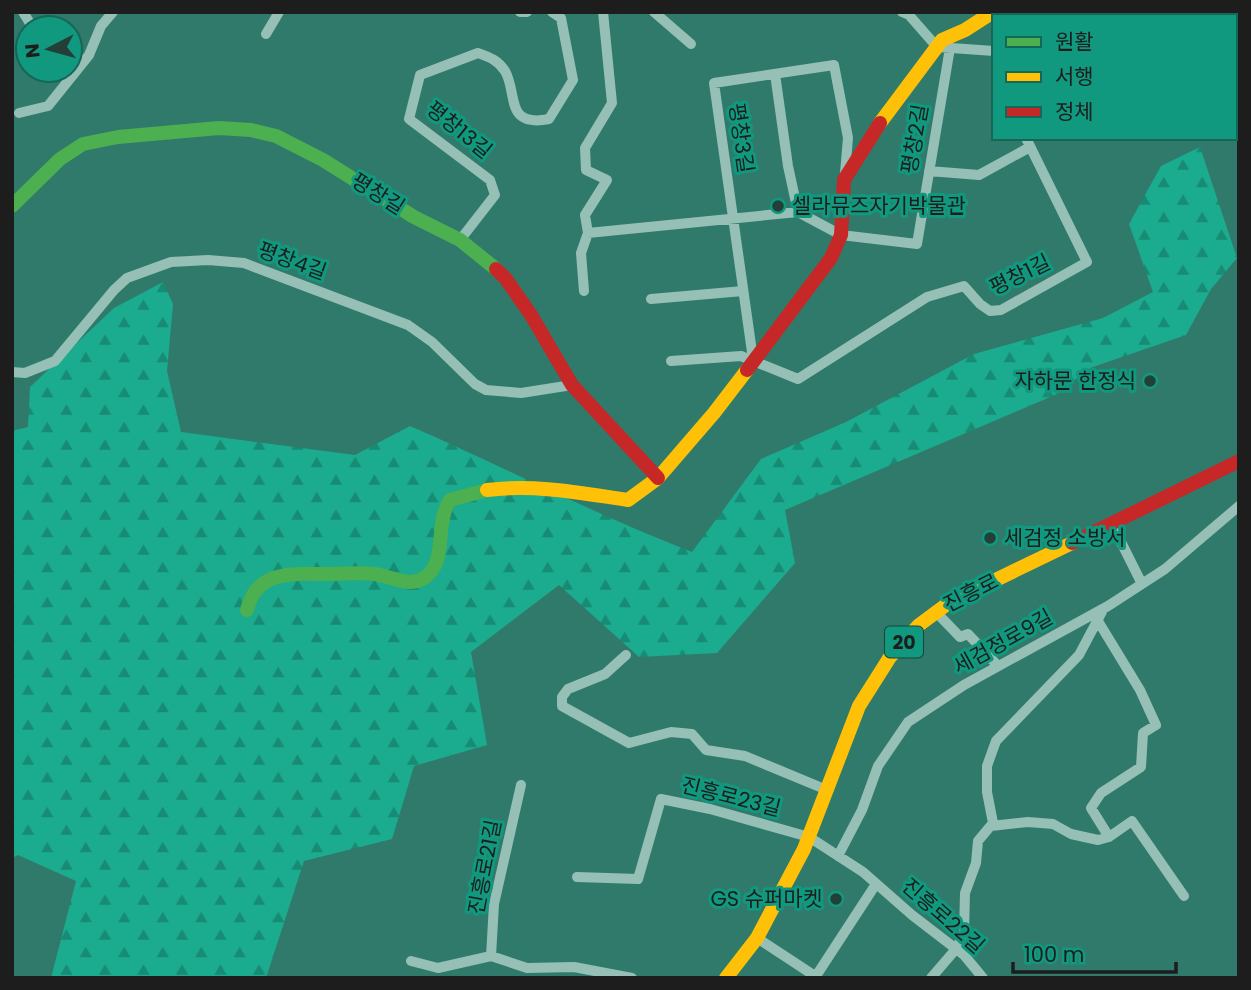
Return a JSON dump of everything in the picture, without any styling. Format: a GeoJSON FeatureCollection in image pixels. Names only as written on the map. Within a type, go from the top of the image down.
{"type":"FeatureCollection","features":[{"type":"Feature","properties":{"kind":"street"},"geometry":{"type":"LineString","coordinates":[[19,113],[48,106],[89,55],[101,26],[113,12]]}},
{"type":"Feature","properties":{"kind":"street"},"geometry":{"type":"LineString","coordinates":[[266,34],[279,12]]}},
{"type":"Feature","properties":{"kind":"street"},"geometry":{"type":"LineString","coordinates":[[520,12],[527,12]]}},
{"type":"Feature","properties":{"kind":"street","name":"평창13길"},"geometry":{"type":"LineString","coordinates":[[460,240],[495,195],[490,180],[409,119],[420,75],[478,52],[496,60],[506,72],[514,107],[522,116],[538,121],[549,119],[573,80],[561,18],[552,12]]}},
{"type":"Feature","properties":{"kind":"street"},"geometry":{"type":"LineString","coordinates":[[584,291],[580,253],[588,233],[585,215],[607,180],[586,170],[585,148],[612,103],[603,12]]}},
{"type":"Feature","properties":{"kind":"street"},"geometry":{"type":"LineString","coordinates":[[654,12],[691,44]]}},
{"type":"Feature","properties":{"kind":"street"},"geometry":{"type":"LineString","coordinates":[[902,12],[909,15],[943,48],[992,51]]}},
{"type":"Feature","properties":{"kind":"street"},"geometry":{"type":"LineString","coordinates":[[247,610],[248,599],[267,579],[292,573],[376,574],[414,583],[426,577],[437,563],[443,513],[451,498],[490,488],[552,488],[628,500],[658,478],[714,413],[831,258],[841,235],[844,180],[886,113],[943,48],[942,40],[965,30],[993,12]]}},
{"type":"Feature","properties":{"kind":"street","name":"평창2길"},"geometry":{"type":"LineString","coordinates":[[841,235],[917,244],[929,171],[943,48]]}},
{"type":"Feature","properties":{"kind":"street","name":"평창3길"},"geometry":{"type":"LineString","coordinates":[[753,359],[714,83],[834,65],[848,138],[844,180]]}},
{"type":"Feature","properties":{"kind":"street","name":"평창3길"},"geometry":{"type":"LineString","coordinates":[[775,74],[788,166],[798,212]]}},
{"type":"Feature","properties":{"kind":"street","name":"평창길"},"geometry":{"type":"LineString","coordinates":[[12,205],[60,159],[83,144],[118,137],[219,128],[251,130],[276,136],[323,160],[414,216],[460,240],[486,259],[506,279],[531,315],[572,385],[658,478]]}},
{"type":"Feature","properties":{"kind":"street","name":"평창1길"},"geometry":{"type":"LineString","coordinates":[[753,359],[798,379],[927,296],[964,286],[990,311],[1001,310],[1087,262],[1028,143],[979,175],[929,171]]}},
{"type":"Feature","properties":{"kind":"street"},"geometry":{"type":"LineString","coordinates":[[588,233],[798,212],[841,235]]}},
{"type":"Feature","properties":{"kind":"street","name":"평창4길"},"geometry":{"type":"LineString","coordinates":[[12,372],[25,373],[55,361],[127,278],[171,262],[208,260],[244,263],[408,325],[432,342],[475,384],[486,390],[521,393],[572,385]]}},
{"type":"Feature","properties":{"kind":"street"},"geometry":{"type":"LineString","coordinates":[[652,299],[743,291]]}},
{"type":"Feature","properties":{"kind":"street"},"geometry":{"type":"LineString","coordinates":[[671,361],[741,356],[753,359]]}},
{"type":"Feature","properties":{"kind":"street","name":"진흥로"},"geometry":{"type":"LineString","coordinates":[[726,978],[757,938],[809,837],[859,706],[883,665],[935,611],[1239,461]]}},
{"type":"Feature","properties":{"kind":"street","name":"세검정로9길"},"geometry":{"type":"LineString","coordinates":[[838,856],[862,810],[878,766],[908,722],[998,666],[1104,608],[1165,569],[1239,506]]}},
{"type":"Feature","properties":{"kind":"street"},"geometry":{"type":"LineString","coordinates":[[1112,524],[1142,584]]}},
{"type":"Feature","properties":{"kind":"street"},"geometry":{"type":"LineString","coordinates":[[932,978],[956,949],[964,933],[965,893],[976,863],[978,841],[993,823],[986,792],[987,766],[996,741],[1079,655],[1104,608]]}},
{"type":"Feature","properties":{"kind":"street"},"geometry":{"type":"LineString","coordinates":[[935,611],[960,637],[968,634],[998,666]]}},
{"type":"Feature","properties":{"kind":"street"},"geometry":{"type":"LineString","coordinates":[[1098,621],[1140,690],[1156,725],[1143,733],[1141,767],[1101,793],[1091,808],[1109,837]]}},
{"type":"Feature","properties":{"kind":"street"},"geometry":{"type":"LineString","coordinates":[[626,655],[605,674],[568,689],[562,697],[562,706],[629,743],[671,732],[692,734],[706,750],[745,757],[827,790]]}},
{"type":"Feature","properties":{"kind":"street","name":"진흥로21길"},"geometry":{"type":"LineString","coordinates":[[491,956],[495,904],[521,785]]}},
{"type":"Feature","properties":{"kind":"street","name":"진흥로23길"},"geometry":{"type":"LineString","coordinates":[[577,877],[638,879],[661,799],[710,809],[809,837]]}},
{"type":"Feature","properties":{"kind":"street"},"geometry":{"type":"LineString","coordinates":[[991,826],[1041,822],[1098,841],[1109,837],[1132,821],[1184,896]]}},
{"type":"Feature","properties":{"kind":"street","name":"진흥로22길"},"geometry":{"type":"LineString","coordinates":[[809,837],[863,872],[956,949],[983,978]]}},
{"type":"Feature","properties":{"kind":"street","name":"진흥로22길"},"geometry":{"type":"LineString","coordinates":[[817,977],[876,884]]}},
{"type":"Feature","properties":{"kind":"street"},"geometry":{"type":"LineString","coordinates":[[757,938],[817,977]]}},
{"type":"Feature","properties":{"kind":"street"},"geometry":{"type":"LineString","coordinates":[[411,961],[438,968],[491,956],[527,968],[574,967],[632,978]]}},
{"type":"Feature","properties":{"kind":"green space"},"geometry":{"type":"Polygon","coordinates":[[[1200,147],[1237,258],[1211,289],[1186,335],[1090,368],[1055,395],[785,510],[795,563],[717,653],[639,657],[559,585],[471,652],[487,745],[414,766],[392,839],[304,861],[266,978],[51,978],[76,881],[18,855],[12,858],[12,431],[28,427],[30,387],[114,308],[163,282],[173,304],[167,371],[181,432],[355,455],[410,426],[692,552],[761,459],[846,422],[974,354],[1103,318],[1153,292],[1129,224],[1161,166],[1200,147]]]}},
{"type":"Feature","properties":{"kind":"traffic: fast"},"geometry":{"type":"LineString","coordinates":[[12,206],[60,159],[83,144],[118,137],[219,128],[251,130],[276,136],[323,160],[414,217],[460,240],[496,269]]}},
{"type":"Feature","properties":{"kind":"traffic: fast"},"geometry":{"type":"LineString","coordinates":[[247,610],[259,587],[268,581],[289,575],[363,573],[408,582],[421,580],[433,569],[437,560],[443,519],[450,500],[487,490]]}},
{"type":"Feature","properties":{"kind":"traffic: slow"},"geometry":{"type":"LineString","coordinates":[[880,123],[942,40],[965,30],[993,12]]}},
{"type":"Feature","properties":{"kind":"traffic: slow"},"geometry":{"type":"LineString","coordinates":[[1237,126],[1239,130]]}},
{"type":"Feature","properties":{"kind":"traffic: slow"},"geometry":{"type":"LineString","coordinates":[[487,490],[540,489],[628,500],[658,478],[747,370]]}},
{"type":"Feature","properties":{"kind":"traffic: slow"},"geometry":{"type":"LineString","coordinates":[[726,978],[757,938],[804,849],[859,706],[890,657],[919,625],[950,602],[1072,543]]}},
{"type":"Feature","properties":{"kind":"traffic: jam"},"geometry":{"type":"LineString","coordinates":[[747,370],[831,258],[841,235],[844,180],[880,123]]}},
{"type":"Feature","properties":{"kind":"traffic: jam"},"geometry":{"type":"LineString","coordinates":[[496,269],[531,315],[572,385],[658,478]]}},
{"type":"Feature","properties":{"kind":"traffic: jam"},"geometry":{"type":"LineString","coordinates":[[1072,543],[1239,461]]}},
{"type":"Feature","properties":{"kind":"place","name":"셀라뮤즈자기박물관"},"geometry":{"type":"Point","coordinates":[778,206]}},
{"type":"Feature","properties":{"kind":"place","name":"자하문 한정식"},"geometry":{"type":"Point","coordinates":[1150,381]}},
{"type":"Feature","properties":{"kind":"place","name":"세검정 소방서"},"geometry":{"type":"Point","coordinates":[990,538]}},
{"type":"Feature","properties":{"kind":"place","name":"GS 슈퍼마켓"},"geometry":{"type":"Point","coordinates":[836,899]}}]}
